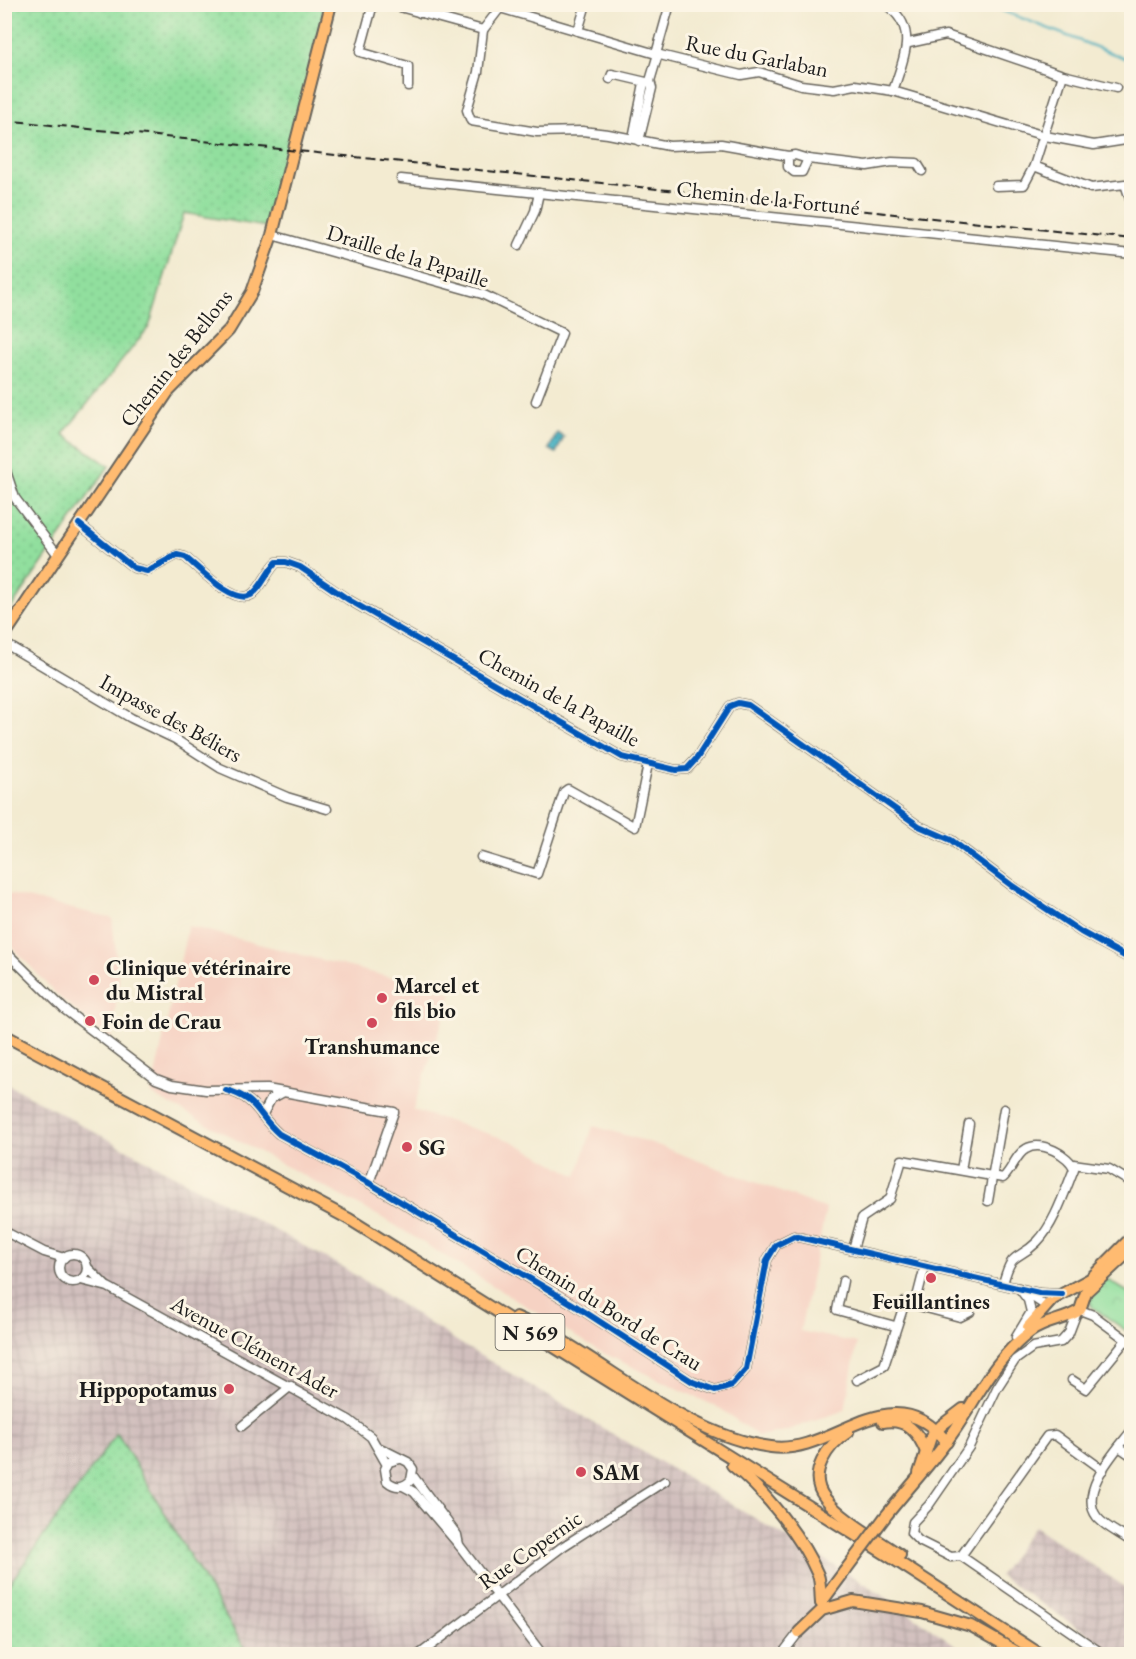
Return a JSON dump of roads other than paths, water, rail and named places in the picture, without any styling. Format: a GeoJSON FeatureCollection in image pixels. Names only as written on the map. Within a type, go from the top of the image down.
{"type":"FeatureCollection","features":[{"type":"Feature","properties":{"kind":"main road","name":"Chemin des Bellons"},"geometry":{"type":"LineString","coordinates":[[4,636],[168,392],[229,330],[252,292],[272,235],[331,4]]}},
{"type":"Feature","properties":{"kind":"main road","name":"N 569"},"geometry":{"type":"LineString","coordinates":[[4,1035],[349,1219],[1040,1654]]}},
{"type":"Feature","properties":{"kind":"main road"},"geometry":{"type":"LineString","coordinates":[[918,1476],[934,1434],[963,1409],[987,1370],[1016,1337],[1046,1308],[1067,1292],[1090,1279],[1131,1237]]}},
{"type":"Feature","properties":{"kind":"main road"},"geometry":{"type":"LineString","coordinates":[[799,1632],[885,1517],[947,1442],[981,1386],[1008,1352],[1037,1327],[1055,1321],[1081,1305],[1131,1249]]}},
{"type":"Feature","properties":{"kind":"main road"},"geometry":{"type":"LineString","coordinates":[[1067,1292],[1081,1305]]}},
{"type":"Feature","properties":{"kind":"main road","name":"N 569"},"geometry":{"type":"LineString","coordinates":[[486,1304],[531,1323],[650,1396],[743,1443],[786,1449],[820,1440],[853,1423],[880,1415],[914,1417],[926,1421],[934,1434],[947,1442]]}},
{"type":"Feature","properties":{"kind":"main road"},"geometry":{"type":"LineString","coordinates":[[1046,1308],[1055,1321]]}},
{"type":"Feature","properties":{"kind":"main road","name":"N 569"},"geometry":{"type":"LineString","coordinates":[[919,1435],[914,1427],[887,1421],[851,1430],[837,1439],[826,1452],[818,1474],[824,1497],[838,1511],[921,1569],[946,1593]]}},
{"type":"Feature","properties":{"kind":"main road","name":"N 569"},"geometry":{"type":"LineString","coordinates":[[684,1428],[752,1481],[801,1544],[819,1577],[821,1603]]}},
{"type":"Feature","properties":{"kind":"main road"},"geometry":{"type":"LineString","coordinates":[[926,1452],[919,1435],[934,1434]]}},
{"type":"Feature","properties":{"kind":"main road"},"geometry":{"type":"LineString","coordinates":[[833,1586],[836,1593],[853,1601],[922,1612],[971,1626],[1021,1654]]}},
{"type":"Feature","properties":{"kind":"main road"},"geometry":{"type":"LineString","coordinates":[[799,1632],[822,1610],[853,1601]]}},
{"type":"Feature","properties":{"kind":"street"},"geometry":{"type":"LineString","coordinates":[[373,4],[360,52],[408,66],[408,86]]}},
{"type":"Feature","properties":{"kind":"street"},"geometry":{"type":"LineString","coordinates":[[389,4],[421,9],[483,30],[478,72],[467,110],[471,121],[537,132],[582,131],[669,146],[721,144],[788,156],[795,155],[808,159],[867,166],[892,162],[917,163],[922,171]]}},
{"type":"Feature","properties":{"kind":"street"},"geometry":{"type":"LineString","coordinates":[[578,31],[586,4]]}},
{"type":"Feature","properties":{"kind":"street"},"geometry":{"type":"LineString","coordinates":[[648,82],[670,4]]}},
{"type":"Feature","properties":{"kind":"street","name":"Rue du Garlaban"},"geometry":{"type":"LineString","coordinates":[[483,30],[500,6],[657,54],[741,75],[759,72],[801,85],[834,89],[855,85],[893,91],[1045,136],[1094,145],[1131,139]]}},
{"type":"Feature","properties":{"kind":"street"},"geometry":{"type":"LineString","coordinates":[[890,8],[900,16],[909,43],[893,91]]}},
{"type":"Feature","properties":{"kind":"street"},"geometry":{"type":"LineString","coordinates":[[909,43],[946,35],[1063,75],[1116,88]]}},
{"type":"Feature","properties":{"kind":"street"},"geometry":{"type":"LineString","coordinates":[[610,79],[612,74],[648,82],[652,88],[636,140]]}},
{"type":"Feature","properties":{"kind":"street"},"geometry":{"type":"LineString","coordinates":[[996,186],[1024,185],[1045,136],[1063,75]]}},
{"type":"Feature","properties":{"kind":"street"},"geometry":{"type":"LineString","coordinates":[[788,156],[788,166],[794,172],[802,172],[808,159]]}},
{"type":"Feature","properties":{"kind":"street"},"geometry":{"type":"LineString","coordinates":[[1034,166],[1091,188],[1125,184],[1130,199]]}},
{"type":"Feature","properties":{"kind":"street","name":"Chemin de la Fortuné"},"geometry":{"type":"LineString","coordinates":[[401,179],[1131,254]]}},
{"type":"Feature","properties":{"kind":"street"},"geometry":{"type":"LineString","coordinates":[[519,245],[535,211],[539,193]]}},
{"type":"Feature","properties":{"kind":"street","name":"Draille de la Papaille"},"geometry":{"type":"LineString","coordinates":[[272,235],[482,294],[562,333],[536,401]]}},
{"type":"Feature","properties":{"kind":"street"},"geometry":{"type":"LineString","coordinates":[[4,465],[15,498],[58,555]]}},
{"type":"Feature","properties":{"kind":"street","name":"Chemin de la Papaille"},"geometry":{"type":"LineString","coordinates":[[79,524],[134,568],[147,571],[177,555],[185,557],[231,594],[242,598],[251,595],[258,588],[268,570],[277,562],[286,562],[300,567],[349,600],[622,757],[648,764],[687,769],[698,758],[730,706],[738,703],[748,705],[919,826],[951,840],[1011,885],[1131,960]]}},
{"type":"Feature","properties":{"kind":"street","name":"Impasse des Béliers"},"geometry":{"type":"LineString","coordinates":[[4,643],[131,718],[175,739],[220,768],[287,797],[327,809]]}},
{"type":"Feature","properties":{"kind":"street"},"geometry":{"type":"LineString","coordinates":[[481,857],[537,874],[564,792],[568,789],[635,827],[648,764]]}},
{"type":"Feature","properties":{"kind":"street","name":"Chemin du Bord de Crau"},"geometry":{"type":"LineString","coordinates":[[4,950],[50,998],[143,1071],[172,1085],[226,1090],[267,1089],[394,1112],[369,1183]]}},
{"type":"Feature","properties":{"kind":"street","name":"Chemin du Bord de Crau"},"geometry":{"type":"LineString","coordinates":[[226,1090],[253,1101],[262,1116],[279,1134],[369,1183],[571,1303],[693,1382],[715,1390],[732,1385],[746,1369],[764,1270],[776,1245],[794,1236],[1018,1288],[1067,1292]]}},
{"type":"Feature","properties":{"kind":"street"},"geometry":{"type":"LineString","coordinates":[[262,1116],[271,1099],[282,1093]]}},
{"type":"Feature","properties":{"kind":"street"},"geometry":{"type":"LineString","coordinates":[[988,1201],[1004,1109]]}},
{"type":"Feature","properties":{"kind":"street"},"geometry":{"type":"LineString","coordinates":[[961,1170],[969,1124]]}},
{"type":"Feature","properties":{"kind":"street"},"geometry":{"type":"LineString","coordinates":[[853,1249],[862,1218],[890,1199],[902,1160],[1003,1178],[1020,1154],[1034,1146],[1064,1155],[1074,1169],[1058,1207],[1038,1242],[1011,1258],[1003,1284]]}},
{"type":"Feature","properties":{"kind":"street"},"geometry":{"type":"LineString","coordinates":[[1072,1164],[1109,1169],[1131,1183]]}},
{"type":"Feature","properties":{"kind":"street"},"geometry":{"type":"LineString","coordinates":[[4,1231],[44,1252],[64,1258],[76,1254],[84,1259],[87,1267],[81,1280],[66,1281],[59,1267],[44,1252]]}},
{"type":"Feature","properties":{"kind":"street"},"geometry":{"type":"LineString","coordinates":[[59,1267],[64,1258]]}},
{"type":"Feature","properties":{"kind":"street"},"geometry":{"type":"LineString","coordinates":[[915,1305],[925,1266]]}},
{"type":"Feature","properties":{"kind":"street","name":"Avenue Clément Ader"},"geometry":{"type":"LineString","coordinates":[[87,1267],[108,1287]]}},
{"type":"Feature","properties":{"kind":"street","name":"Avenue Clément Ader"},"geometry":{"type":"LineString","coordinates":[[81,1280],[108,1287],[291,1386],[357,1425],[378,1447],[387,1465]]}},
{"type":"Feature","properties":{"kind":"street"},"geometry":{"type":"LineString","coordinates":[[843,1281],[837,1310],[895,1326]]}},
{"type":"Feature","properties":{"kind":"street"},"geometry":{"type":"LineString","coordinates":[[1016,1337],[1030,1312],[1028,1300],[1018,1288]]}},
{"type":"Feature","properties":{"kind":"street","name":"Chemin du Bord de Crau"},"geometry":{"type":"LineString","coordinates":[[1018,1288],[1046,1308]]}},
{"type":"Feature","properties":{"kind":"street"},"geometry":{"type":"LineString","coordinates":[[857,1380],[884,1366],[895,1326],[905,1302],[960,1317],[970,1312]]}},
{"type":"Feature","properties":{"kind":"street"},"geometry":{"type":"LineString","coordinates":[[1072,1380],[1086,1389],[1129,1342],[1081,1305],[1069,1333],[1061,1342],[1033,1347],[1015,1360],[998,1388],[969,1447],[929,1505],[913,1522],[911,1533],[914,1537],[951,1557],[961,1556],[1103,1654]]}},
{"type":"Feature","properties":{"kind":"street"},"geometry":{"type":"LineString","coordinates":[[1055,1321],[1069,1333]]}},
{"type":"Feature","properties":{"kind":"street"},"geometry":{"type":"LineString","coordinates":[[242,1426],[291,1386]]}},
{"type":"Feature","properties":{"kind":"street"},"geometry":{"type":"LineString","coordinates":[[1131,1430],[1091,1491],[1093,1509],[1098,1518],[1131,1542]]}},
{"type":"Feature","properties":{"kind":"street"},"geometry":{"type":"LineString","coordinates":[[961,1556],[1047,1436],[1055,1434],[1103,1470]]}},
{"type":"Feature","properties":{"kind":"street","name":"Avenue Clément Ader"},"geometry":{"type":"LineString","coordinates":[[378,1447],[400,1459]]}},
{"type":"Feature","properties":{"kind":"street"},"geometry":{"type":"LineString","coordinates":[[1119,1447],[1131,1456]]}},
{"type":"Feature","properties":{"kind":"street"},"geometry":{"type":"LineString","coordinates":[[459,1545],[457,1535],[413,1476],[411,1465],[400,1459],[387,1465],[385,1473],[387,1481],[414,1492],[459,1545],[542,1654]]}},
{"type":"Feature","properties":{"kind":"street"},"geometry":{"type":"LineString","coordinates":[[403,1486],[413,1476]]}},
{"type":"Feature","properties":{"kind":"street","name":"Rue Copernic"},"geometry":{"type":"LineString","coordinates":[[420,1654],[562,1547],[665,1481]]}},
{"type":"Feature","properties":{"kind":"street"},"geometry":{"type":"LineString","coordinates":[[782,1654],[799,1632]]}},
{"type":"Feature","properties":{"kind":"water"},"geometry":{"type":"Polygon","coordinates":[[[557,433],[564,437],[556,453],[549,449],[557,433]]]}},
{"type":"Feature","properties":{"kind":"waterway"},"geometry":{"type":"LineString","coordinates":[[985,4],[1132,61]]}},
{"type":"Feature","properties":{"kind":"railway"},"geometry":{"type":"LineString","coordinates":[[4,120],[1132,239]]}},
{"type":"Feature","properties":{"kind":"place","name":"Clinique vétérinaire du Mistral"},"geometry":{"type":"Point","coordinates":[94,980]}},
{"type":"Feature","properties":{"kind":"place","name":"Marcel et fils bio"},"geometry":{"type":"Point","coordinates":[382,998]}},
{"type":"Feature","properties":{"kind":"place","name":"Foin de Crau"},"geometry":{"type":"Point","coordinates":[90,1021]}},
{"type":"Feature","properties":{"kind":"place","name":"Transhumance"},"geometry":{"type":"Point","coordinates":[372,1023]}},
{"type":"Feature","properties":{"kind":"place","name":"SG"},"geometry":{"type":"Point","coordinates":[407,1147]}},
{"type":"Feature","properties":{"kind":"place","name":"Feuillantines"},"geometry":{"type":"Point","coordinates":[931,1278]}},
{"type":"Feature","properties":{"kind":"place","name":"Hippopotamus"},"geometry":{"type":"Point","coordinates":[229,1389]}},
{"type":"Feature","properties":{"kind":"place","name":"SAM"},"geometry":{"type":"Point","coordinates":[581,1472]}}]}
